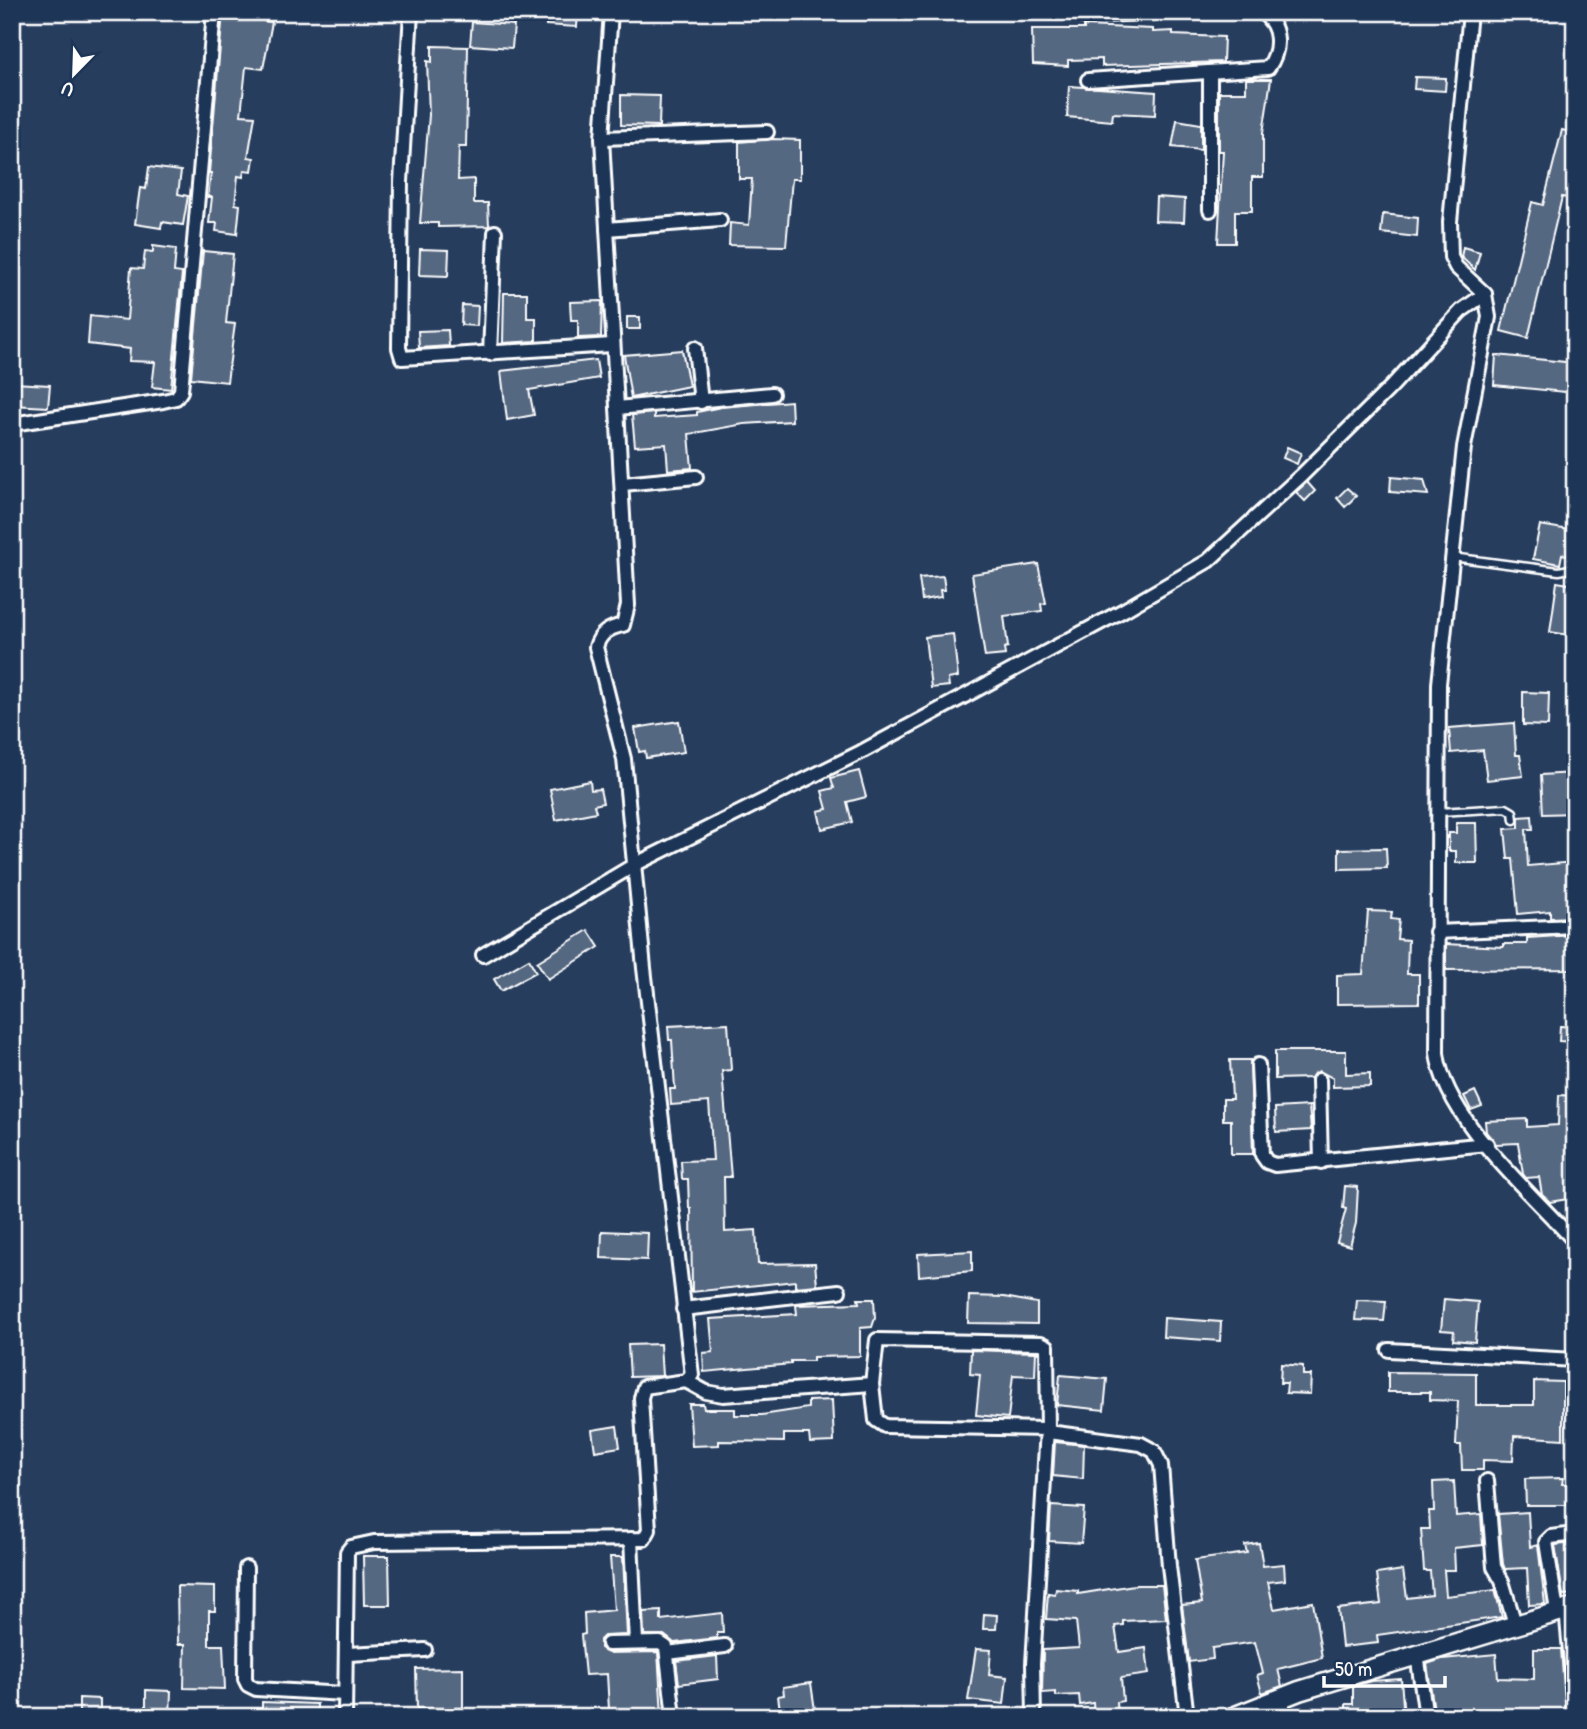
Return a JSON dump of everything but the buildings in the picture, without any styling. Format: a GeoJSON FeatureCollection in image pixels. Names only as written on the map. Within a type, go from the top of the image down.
{"type":"FeatureCollection","features":[{"type":"Feature","properties":{"kind":"street"},"geometry":{"type":"LineString","coordinates":[[12,424],[176,398],[181,391],[214,12]]}},
{"type":"Feature","properties":{"kind":"street"},"geometry":{"type":"LineString","coordinates":[[411,12],[401,182],[399,348],[402,358],[612,345]]}},
{"type":"Feature","properties":{"kind":"street"},"geometry":{"type":"LineString","coordinates":[[611,12],[603,138],[628,617],[623,625],[599,637],[596,647],[624,759],[644,968],[692,1374],[686,1381]]}},
{"type":"Feature","properties":{"kind":"street"},"geometry":{"type":"LineString","coordinates":[[1083,16],[1162,12]]}},
{"type":"Feature","properties":{"kind":"street"},"geometry":{"type":"LineString","coordinates":[[1088,80],[1268,68],[1276,52],[1277,34],[1268,17],[1261,12]]}},
{"type":"Feature","properties":{"kind":"street"},"geometry":{"type":"LineString","coordinates":[[1470,12],[1450,222],[1451,257],[1456,267],[1485,294],[1489,317],[1464,447],[1439,684],[1436,932],[1440,1076],[1450,1096],[1487,1144],[1575,1242]]}},
{"type":"Feature","properties":{"kind":"street"},"geometry":{"type":"LineString","coordinates":[[1210,72],[1210,210]]}},
{"type":"Feature","properties":{"kind":"street"},"geometry":{"type":"LineString","coordinates":[[603,138],[767,132]]}},
{"type":"Feature","properties":{"kind":"street"},"geometry":{"type":"LineString","coordinates":[[607,229],[720,220]]}},
{"type":"Feature","properties":{"kind":"street"},"geometry":{"type":"LineString","coordinates":[[490,354],[495,232]]}},
{"type":"Feature","properties":{"kind":"street"},"geometry":{"type":"LineString","coordinates":[[483,955],[636,864],[861,752],[1124,610],[1208,561],[1293,484],[1391,387],[1461,311],[1485,294]]}},
{"type":"Feature","properties":{"kind":"street"},"geometry":{"type":"LineString","coordinates":[[695,348],[701,402]]}},
{"type":"Feature","properties":{"kind":"street"},"geometry":{"type":"LineString","coordinates":[[617,408],[772,394]]}},
{"type":"Feature","properties":{"kind":"street"},"geometry":{"type":"LineString","coordinates":[[623,484],[696,477]]}},
{"type":"Feature","properties":{"kind":"street"},"geometry":{"type":"LineString","coordinates":[[1436,932],[1575,926]]}},
{"type":"Feature","properties":{"kind":"street"},"geometry":{"type":"LineString","coordinates":[[1258,1065],[1262,1155],[1267,1162],[1275,1165],[1487,1144]]}},
{"type":"Feature","properties":{"kind":"street"},"geometry":{"type":"LineString","coordinates":[[1319,1080],[1321,1162]]}},
{"type":"Feature","properties":{"kind":"street"},"geometry":{"type":"LineString","coordinates":[[683,1309],[839,1291]]}},
{"type":"Feature","properties":{"kind":"street"},"geometry":{"type":"LineString","coordinates":[[1034,1717],[1033,1664],[1047,1429],[1047,1346],[1041,1343],[877,1340],[872,1384],[876,1420],[885,1426],[1047,1429],[1052,1434],[1141,1444],[1157,1457],[1187,1717]]}},
{"type":"Feature","properties":{"kind":"street"},"geometry":{"type":"LineString","coordinates":[[1389,1350],[1575,1360]]}},
{"type":"Feature","properties":{"kind":"street"},"geometry":{"type":"LineString","coordinates":[[345,1717],[348,1654],[347,1552],[357,1543],[644,1539],[649,1530],[641,1398],[644,1387],[686,1381],[706,1392],[723,1395],[872,1384]]}},
{"type":"Feature","properties":{"kind":"street"},"geometry":{"type":"LineString","coordinates":[[1487,1481],[1494,1567],[1502,1581],[1515,1624]]}},
{"type":"Feature","properties":{"kind":"street"},"geometry":{"type":"LineString","coordinates":[[1575,1534],[1551,1537],[1546,1542],[1566,1609],[1575,1704]]}},
{"type":"Feature","properties":{"kind":"street"},"geometry":{"type":"LineString","coordinates":[[631,1539],[636,1642]]}},
{"type":"Feature","properties":{"kind":"street"},"geometry":{"type":"LineString","coordinates":[[246,1568],[245,1679],[248,1685],[256,1689],[345,1695]]}},
{"type":"Feature","properties":{"kind":"street"},"geometry":{"type":"LineString","coordinates":[[1233,1717],[1283,1697],[1566,1609]]}},
{"type":"Feature","properties":{"kind":"street"},"geometry":{"type":"LineString","coordinates":[[608,1644],[660,1643],[667,1653],[674,1717]]}},
{"type":"Feature","properties":{"kind":"street"},"geometry":{"type":"LineString","coordinates":[[667,1653],[725,1646]]}},
{"type":"Feature","properties":{"kind":"street"},"geometry":{"type":"LineString","coordinates":[[348,1654],[425,1650]]}},
{"type":"Feature","properties":{"kind":"street"},"geometry":{"type":"LineString","coordinates":[[1417,1654],[1426,1717]]}},
{"type":"Feature","properties":{"kind":"street"},"geometry":{"type":"LineString","coordinates":[[1283,1697],[1283,1717]]}},
{"type":"Feature","properties":{"kind":"lane"},"geometry":{"type":"LineString","coordinates":[[1452,557],[1540,569],[1575,568]]}},
{"type":"Feature","properties":{"kind":"lane"},"geometry":{"type":"LineString","coordinates":[[1437,812],[1506,808],[1513,812],[1514,820]]}}]}
